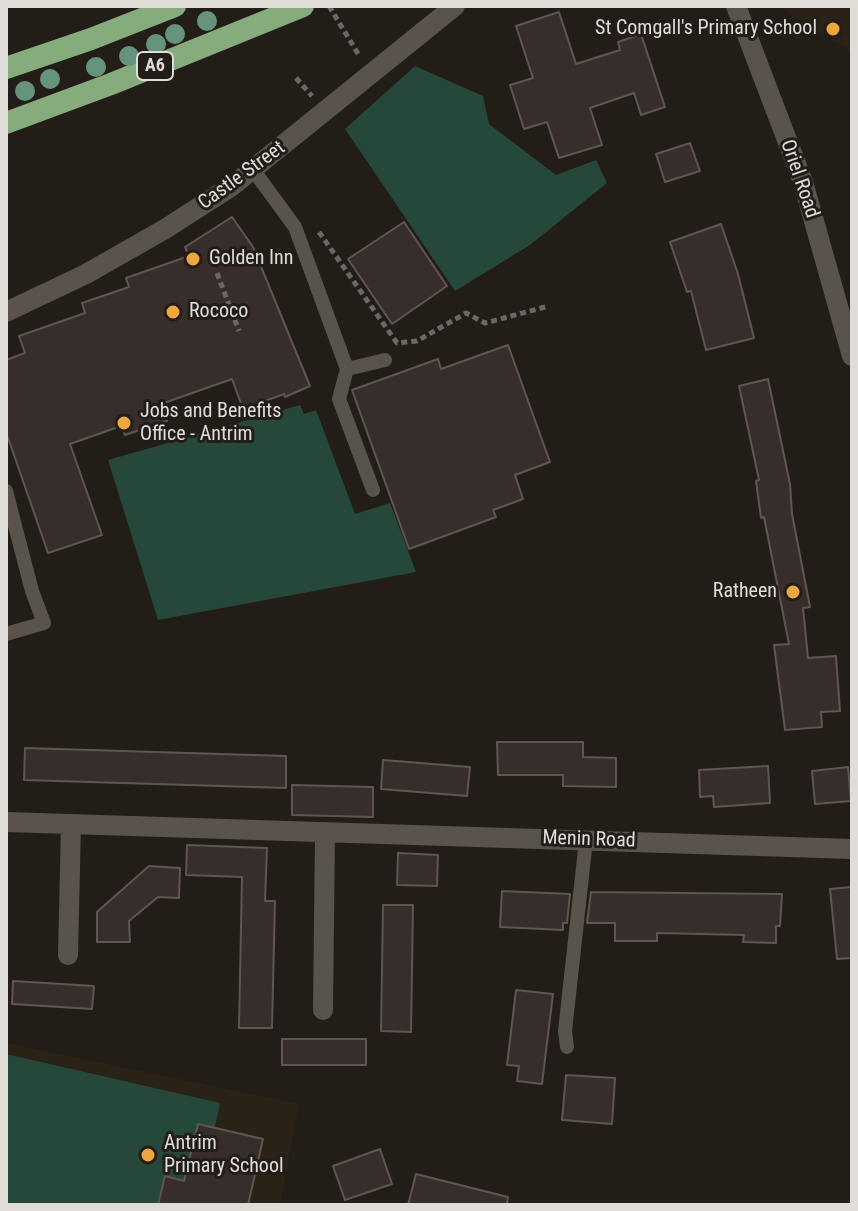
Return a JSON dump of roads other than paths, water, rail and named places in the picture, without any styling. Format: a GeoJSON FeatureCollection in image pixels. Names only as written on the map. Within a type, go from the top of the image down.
{"type":"FeatureCollection","features":[{"type":"Feature","properties":{"kind":"highway","name":"A6"},"geometry":{"type":"LineString","coordinates":[[6,68],[175,6]]}},
{"type":"Feature","properties":{"kind":"highway","name":"A6"},"geometry":{"type":"LineString","coordinates":[[6,123],[303,6]]}},
{"type":"Feature","properties":{"kind":"street","name":"Castle Street"},"geometry":{"type":"LineString","coordinates":[[6,312],[86,274],[165,229],[254,171],[455,6]]}},
{"type":"Feature","properties":{"kind":"street","name":"Oriel Road"},"geometry":{"type":"LineString","coordinates":[[736,6],[803,182],[852,356]]}},
{"type":"Feature","properties":{"kind":"street","name":"Menin Road"},"geometry":{"type":"LineString","coordinates":[[6,822],[852,849]]}},
{"type":"Feature","properties":{"kind":"street"},"geometry":{"type":"LineString","coordinates":[[68,955],[71,824]]}},
{"type":"Feature","properties":{"kind":"street"},"geometry":{"type":"LineString","coordinates":[[323,1010],[325,832]]}},
{"type":"Feature","properties":{"kind":"lane"},"geometry":{"type":"LineString","coordinates":[[254,171],[295,227],[347,369],[339,399],[373,490]]}},
{"type":"Feature","properties":{"kind":"lane"},"geometry":{"type":"LineString","coordinates":[[347,369],[385,360]]}},
{"type":"Feature","properties":{"kind":"lane"},"geometry":{"type":"LineString","coordinates":[[6,491],[13,542],[44,623],[6,634]]}},
{"type":"Feature","properties":{"kind":"lane"},"geometry":{"type":"LineString","coordinates":[[567,1047],[565,1031],[586,840]]}},
{"type":"Feature","properties":{"kind":"place","name":"St Comgall's Primary School"},"geometry":{"type":"Point","coordinates":[833,29]}},
{"type":"Feature","properties":{"kind":"place","name":"Golden Inn"},"geometry":{"type":"Point","coordinates":[193,259]}},
{"type":"Feature","properties":{"kind":"place","name":"Rococo"},"geometry":{"type":"Point","coordinates":[173,312]}},
{"type":"Feature","properties":{"kind":"place","name":"Jobs and Benefits Office - Antrim"},"geometry":{"type":"Point","coordinates":[124,423]}},
{"type":"Feature","properties":{"kind":"place","name":"Ratheen"},"geometry":{"type":"Point","coordinates":[793,592]}},
{"type":"Feature","properties":{"kind":"place","name":"Antrim Primary School"},"geometry":{"type":"Point","coordinates":[148,1155]}}]}
